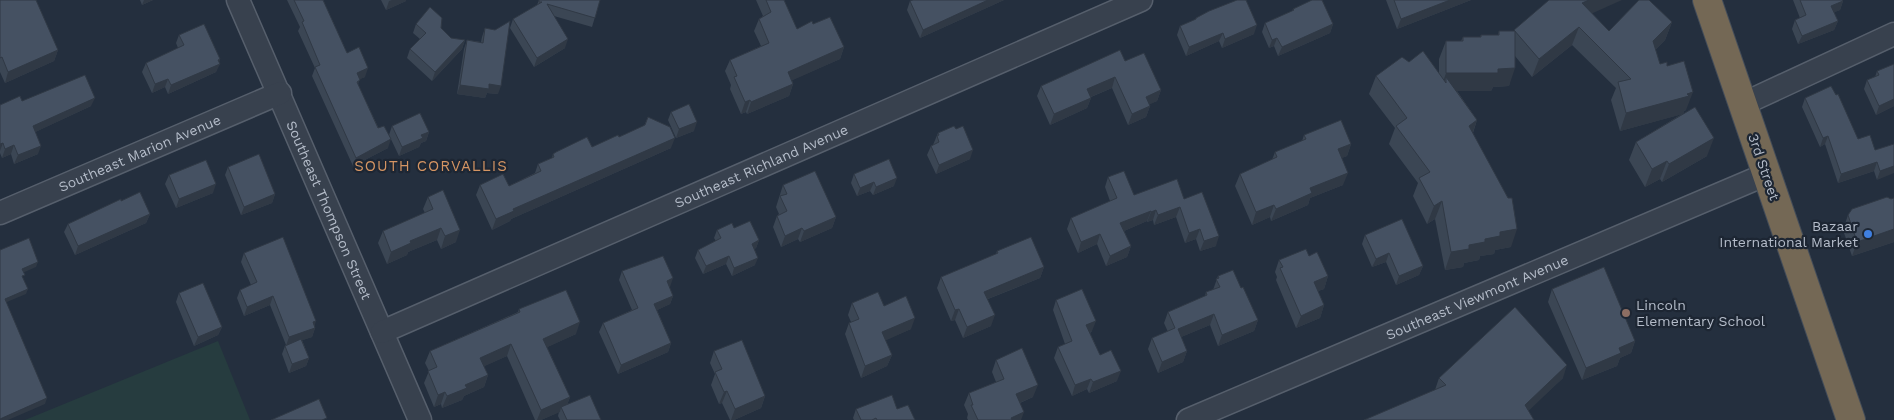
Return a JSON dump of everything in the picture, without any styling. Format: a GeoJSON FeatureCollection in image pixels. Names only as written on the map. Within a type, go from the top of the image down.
{"type":"FeatureCollection","features":[{"type":"Feature","properties":{"kind":"highway","name":"3rd Street"},"geometry":{"type":"LineString","coordinates":[[1708,0],[1851,420]]}},
{"type":"Feature","properties":{"kind":"street","name":"Southeast Thompson Street"},"geometry":{"type":"LineString","coordinates":[[238,0],[280,93],[420,420]]}},
{"type":"Feature","properties":{"kind":"street","name":"Southeast Richland Avenue"},"geometry":{"type":"LineString","coordinates":[[382,332],[1141,0]]}},
{"type":"Feature","properties":{"kind":"street"},"geometry":{"type":"LineString","coordinates":[[1743,104],[1894,34]]}},
{"type":"Feature","properties":{"kind":"street","name":"Southeast Marion Avenue"},"geometry":{"type":"LineString","coordinates":[[0,213],[280,93]]}},
{"type":"Feature","properties":{"kind":"street","name":"Southeast Viewmont Avenue"},"geometry":{"type":"LineString","coordinates":[[1188,420],[1767,174]]}},
{"type":"Feature","properties":{"kind":"green space"},"geometry":{"type":"Polygon","coordinates":[[[218,341],[250,420],[25,420],[218,341]]]}},
{"type":"Feature","properties":{"kind":"building"},"geometry":{"type":"Polygon","coordinates":[[[0,0],[36,0],[58,50],[8,72],[2,57],[0,58],[0,0]]]}},
{"type":"Feature","properties":{"kind":"building"},"geometry":{"type":"Polygon","coordinates":[[[294,0],[323,0],[347,53],[359,47],[368,68],[357,73],[360,80],[357,82],[378,128],[384,126],[391,139],[356,158],[315,67],[320,65],[294,0]]]}},
{"type":"Feature","properties":{"kind":"building"},"geometry":{"type":"Polygon","coordinates":[[[539,0],[600,0],[595,18],[547,4],[568,39],[537,58],[513,19],[542,2],[539,2],[539,0]]]}},
{"type":"Feature","properties":{"kind":"building"},"geometry":{"type":"Polygon","coordinates":[[[766,0],[784,0],[797,29],[812,21],[813,24],[830,17],[844,47],[788,72],[793,84],[751,102],[750,100],[745,102],[734,77],[737,76],[730,60],[769,43],[759,19],[771,12],[766,0]]]}},
{"type":"Feature","properties":{"kind":"building"},"geometry":{"type":"Polygon","coordinates":[[[988,0],[923,30],[910,1],[988,0]]]}},
{"type":"Feature","properties":{"kind":"building"},"geometry":{"type":"Polygon","coordinates":[[[1237,0],[1246,0],[1257,25],[1225,39],[1223,33],[1189,47],[1180,26],[1209,11],[1237,0]]]}},
{"type":"Feature","properties":{"kind":"building"},"geometry":{"type":"Polygon","coordinates":[[[1312,0],[1322,0],[1333,24],[1282,47],[1277,38],[1272,40],[1265,23],[1312,0]]]}},
{"type":"Feature","properties":{"kind":"building"},"geometry":{"type":"Polygon","coordinates":[[[1394,0],[1450,0],[1401,19],[1394,0]]]}},
{"type":"Feature","properties":{"kind":"building"},"geometry":{"type":"Polygon","coordinates":[[[1549,0],[1589,0],[1582,3],[1609,31],[1639,0],[1649,0],[1672,22],[1653,41],[1660,64],[1667,62],[1667,66],[1684,61],[1693,92],[1687,94],[1689,96],[1626,113],[1618,82],[1631,79],[1579,27],[1539,59],[1514,30],[1549,0]]]}},
{"type":"Feature","properties":{"kind":"building"},"geometry":{"type":"Polygon","coordinates":[[[1800,0],[1842,0],[1831,6],[1838,21],[1802,36],[1795,20],[1806,15],[1800,0]]]}},
{"type":"Feature","properties":{"kind":"building"},"geometry":{"type":"Polygon","coordinates":[[[430,7],[442,18],[441,28],[451,38],[465,40],[435,72],[410,49],[426,33],[416,24],[430,7]]]}},
{"type":"Feature","properties":{"kind":"building"},"geometry":{"type":"Polygon","coordinates":[[[510,21],[501,86],[489,84],[489,89],[460,85],[467,40],[483,43],[485,28],[495,30],[510,21]]]}},
{"type":"Feature","properties":{"kind":"building"},"geometry":{"type":"Polygon","coordinates":[[[204,24],[220,59],[218,60],[220,64],[171,85],[168,79],[155,84],[146,63],[184,45],[179,35],[204,24]]]}},
{"type":"Feature","properties":{"kind":"building"},"geometry":{"type":"Polygon","coordinates":[[[1499,31],[1515,31],[1515,68],[1498,69],[1498,73],[1446,73],[1446,41],[1463,41],[1463,37],[1499,35],[1499,31]]]}},
{"type":"Feature","properties":{"kind":"building"},"geometry":{"type":"Polygon","coordinates":[[[1120,50],[1125,61],[1144,53],[1161,90],[1146,97],[1150,106],[1132,114],[1115,77],[1087,89],[1091,98],[1054,114],[1041,86],[1120,50]]]}},
{"type":"Feature","properties":{"kind":"building"},"geometry":{"type":"Polygon","coordinates":[[[1423,51],[1446,83],[1446,77],[1477,120],[1469,126],[1508,198],[1512,198],[1517,229],[1500,232],[1500,236],[1485,239],[1485,242],[1469,245],[1469,249],[1451,252],[1442,201],[1434,206],[1419,178],[1430,172],[1396,126],[1407,118],[1376,76],[1402,57],[1409,62],[1423,51]]]}},
{"type":"Feature","properties":{"kind":"building"},"geometry":{"type":"Polygon","coordinates":[[[1894,64],[1894,99],[1879,106],[1867,80],[1879,75],[1877,71],[1894,64]]]}},
{"type":"Feature","properties":{"kind":"building"},"geometry":{"type":"Polygon","coordinates":[[[85,75],[95,98],[33,126],[41,146],[18,155],[14,145],[5,149],[3,143],[0,144],[0,105],[20,96],[22,101],[85,75]]]}},
{"type":"Feature","properties":{"kind":"building"},"geometry":{"type":"Polygon","coordinates":[[[1831,86],[1836,95],[1838,94],[1858,139],[1870,135],[1875,150],[1894,144],[1894,166],[1880,171],[1877,162],[1841,174],[1828,136],[1823,138],[1805,98],[1831,86]]]}},
{"type":"Feature","properties":{"kind":"building"},"geometry":{"type":"Polygon","coordinates":[[[689,104],[697,122],[679,129],[671,112],[689,104]]]}},
{"type":"Feature","properties":{"kind":"building"},"geometry":{"type":"Polygon","coordinates":[[[1695,107],[1714,138],[1669,164],[1667,161],[1652,169],[1636,142],[1695,107]]]}},
{"type":"Feature","properties":{"kind":"building"},"geometry":{"type":"Polygon","coordinates":[[[420,113],[429,132],[421,135],[423,138],[402,147],[392,126],[420,113]]]}},
{"type":"Feature","properties":{"kind":"building"},"geometry":{"type":"Polygon","coordinates":[[[648,117],[670,127],[675,138],[513,209],[514,211],[496,219],[480,185],[503,174],[509,186],[541,171],[538,164],[554,157],[553,154],[556,152],[587,137],[592,147],[618,135],[619,137],[645,125],[648,117]]]}},
{"type":"Feature","properties":{"kind":"building"},"geometry":{"type":"Polygon","coordinates":[[[1341,120],[1351,144],[1338,149],[1348,173],[1310,188],[1312,193],[1276,209],[1274,205],[1256,212],[1240,174],[1277,157],[1275,152],[1306,139],[1304,135],[1341,120]]]}},
{"type":"Feature","properties":{"kind":"building"},"geometry":{"type":"Polygon","coordinates":[[[954,126],[956,129],[963,126],[973,150],[939,165],[931,146],[939,142],[938,133],[954,126]]]}},
{"type":"Feature","properties":{"kind":"building"},"geometry":{"type":"Polygon","coordinates":[[[259,154],[275,194],[244,207],[228,167],[259,154]]]}},
{"type":"Feature","properties":{"kind":"building"},"geometry":{"type":"Polygon","coordinates":[[[889,159],[897,178],[876,187],[874,182],[860,188],[854,174],[889,159]]]}},
{"type":"Feature","properties":{"kind":"building"},"geometry":{"type":"Polygon","coordinates":[[[206,160],[216,184],[179,199],[169,175],[206,160]]]}},
{"type":"Feature","properties":{"kind":"building"},"geometry":{"type":"Polygon","coordinates":[[[815,171],[836,217],[804,231],[802,228],[785,236],[777,216],[787,211],[780,196],[787,194],[783,185],[815,171]]]}},
{"type":"Feature","properties":{"kind":"building"},"geometry":{"type":"Polygon","coordinates":[[[1124,171],[1134,195],[1177,179],[1184,199],[1202,192],[1219,236],[1204,241],[1200,229],[1189,233],[1180,207],[1158,215],[1156,210],[1151,211],[1120,223],[1131,246],[1110,256],[1100,234],[1081,242],[1071,218],[1117,198],[1108,177],[1124,171]]]}},
{"type":"Feature","properties":{"kind":"building"},"geometry":{"type":"Polygon","coordinates":[[[443,190],[460,230],[445,236],[441,228],[410,241],[411,243],[391,252],[383,231],[433,209],[428,197],[443,190]]]}},
{"type":"Feature","properties":{"kind":"building"},"geometry":{"type":"Polygon","coordinates":[[[140,192],[150,214],[78,246],[68,224],[140,192]]]}},
{"type":"Feature","properties":{"kind":"building"},"geometry":{"type":"Polygon","coordinates":[[[1887,197],[1894,198],[1894,229],[1857,242],[1848,215],[1852,209],[1887,197]]]}},
{"type":"Feature","properties":{"kind":"building"},"geometry":{"type":"Polygon","coordinates":[[[1402,219],[1423,266],[1399,276],[1389,253],[1376,259],[1365,235],[1402,219]]]}},
{"type":"Feature","properties":{"kind":"building"},"geometry":{"type":"Polygon","coordinates":[[[750,221],[759,240],[752,244],[758,258],[734,268],[729,256],[706,266],[698,250],[721,238],[717,230],[732,223],[734,228],[750,221]]]}},
{"type":"Feature","properties":{"kind":"building"},"geometry":{"type":"Polygon","coordinates":[[[283,237],[316,321],[313,322],[315,328],[289,337],[273,296],[247,307],[240,290],[257,282],[244,253],[283,237]]]}},
{"type":"Feature","properties":{"kind":"building"},"geometry":{"type":"Polygon","coordinates":[[[1031,237],[1044,267],[984,292],[995,315],[967,327],[959,309],[955,310],[941,277],[1031,237]]]}},
{"type":"Feature","properties":{"kind":"building"},"geometry":{"type":"Polygon","coordinates":[[[29,238],[38,262],[22,269],[25,275],[22,276],[28,289],[5,299],[47,398],[0,419],[0,250],[29,238]]]}},
{"type":"Feature","properties":{"kind":"building"},"geometry":{"type":"Polygon","coordinates":[[[1306,249],[1309,256],[1317,252],[1328,276],[1314,282],[1324,305],[1301,316],[1280,268],[1283,267],[1279,260],[1306,249]]]}},
{"type":"Feature","properties":{"kind":"building"},"geometry":{"type":"Polygon","coordinates":[[[663,256],[673,278],[667,281],[673,296],[654,304],[671,343],[621,365],[603,323],[638,308],[622,271],[663,256]]]}},
{"type":"Feature","properties":{"kind":"building"},"geometry":{"type":"Polygon","coordinates":[[[1604,267],[1635,341],[1619,348],[1621,353],[1586,368],[1552,289],[1604,267]]]}},
{"type":"Feature","properties":{"kind":"building"},"geometry":{"type":"Polygon","coordinates":[[[1233,270],[1258,320],[1222,335],[1214,314],[1178,329],[1187,351],[1162,362],[1152,338],[1175,328],[1168,312],[1207,295],[1206,292],[1220,287],[1216,279],[1219,278],[1218,276],[1233,270]]]}},
{"type":"Feature","properties":{"kind":"building"},"geometry":{"type":"Polygon","coordinates":[[[203,283],[222,327],[198,337],[179,293],[203,283]]]}},
{"type":"Feature","properties":{"kind":"building"},"geometry":{"type":"Polygon","coordinates":[[[1082,289],[1096,321],[1086,325],[1100,355],[1111,350],[1121,371],[1093,382],[1091,379],[1075,385],[1058,347],[1072,341],[1056,300],[1082,289]]]}},
{"type":"Feature","properties":{"kind":"building"},"geometry":{"type":"Polygon","coordinates":[[[566,290],[580,322],[543,339],[570,397],[541,410],[511,344],[480,358],[488,375],[465,385],[467,388],[447,396],[445,392],[438,395],[428,371],[437,367],[430,351],[520,312],[519,309],[566,290]]]}},
{"type":"Feature","properties":{"kind":"building"},"geometry":{"type":"Polygon","coordinates":[[[878,292],[884,306],[906,296],[915,318],[882,332],[892,355],[865,366],[849,323],[859,319],[852,303],[878,292]]]}},
{"type":"Feature","properties":{"kind":"building"},"geometry":{"type":"Polygon","coordinates":[[[1515,307],[1567,365],[1525,405],[1534,420],[1364,420],[1446,385],[1439,378],[1515,307]]]}},
{"type":"Feature","properties":{"kind":"building"},"geometry":{"type":"Polygon","coordinates":[[[301,339],[309,358],[292,364],[285,346],[301,339]]]}},
{"type":"Feature","properties":{"kind":"building"},"geometry":{"type":"Polygon","coordinates":[[[742,340],[765,396],[735,409],[727,391],[724,392],[715,372],[722,369],[714,351],[742,340]]]}},
{"type":"Feature","properties":{"kind":"building"},"geometry":{"type":"Polygon","coordinates":[[[1022,348],[1038,385],[1016,394],[1024,412],[1011,418],[1012,420],[978,420],[971,405],[973,405],[969,393],[1004,379],[996,360],[1022,348]]]}},
{"type":"Feature","properties":{"kind":"building"},"geometry":{"type":"Polygon","coordinates":[[[590,395],[601,420],[567,420],[561,407],[590,395]]]}},
{"type":"Feature","properties":{"kind":"building"},"geometry":{"type":"Polygon","coordinates":[[[892,395],[897,409],[908,405],[915,420],[877,420],[876,418],[861,420],[856,409],[892,395]]]}},
{"type":"Feature","properties":{"kind":"building"},"geometry":{"type":"Polygon","coordinates":[[[319,399],[327,418],[322,420],[271,420],[319,399]]]}},
{"type":"Feature","properties":{"kind":"place","name":"Bazaar International Market"},"geometry":{"type":"Point","coordinates":[1868,234]}},
{"type":"Feature","properties":{"kind":"place","name":"Lincoln Elementary School"},"geometry":{"type":"Point","coordinates":[1626,313]}},
{"type":"Feature","properties":{"kind":"district","name":"SOUTH CORVALLIS"},"geometry":{"type":"Point","coordinates":[431,166]}}]}
